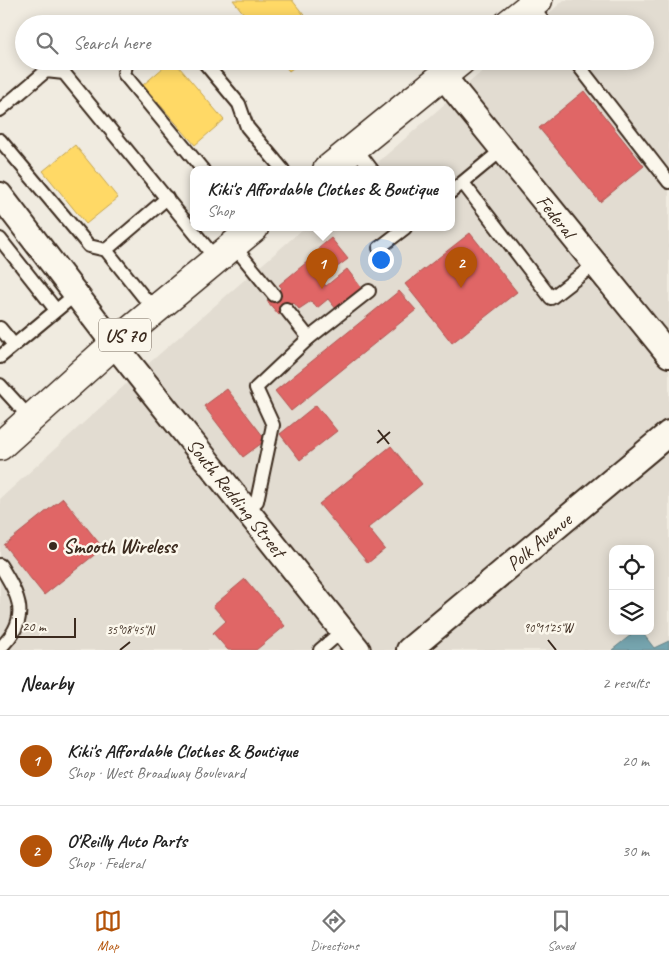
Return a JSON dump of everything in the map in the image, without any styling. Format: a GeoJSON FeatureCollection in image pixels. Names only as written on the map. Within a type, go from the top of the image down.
{"type":"FeatureCollection","features":[{"type":"Feature","properties":{"kind":"main road"},"geometry":{"type":"LineString","coordinates":[[333,166],[356,149],[451,70]]}},
{"type":"Feature","properties":{"kind":"main road","name":"US 70"},"geometry":{"type":"LineString","coordinates":[[0,446],[114,344],[241,238]]}},
{"type":"Feature","properties":{"kind":"street","name":"Federal"},"geometry":{"type":"LineString","coordinates":[[453,70],[503,150],[669,355]]}},
{"type":"Feature","properties":{"kind":"street","name":"South Redding Street"},"geometry":{"type":"LineString","coordinates":[[1,198],[114,344],[358,650]]}},
{"type":"Feature","properties":{"kind":"street","name":"Polk Avenue"},"geometry":{"type":"LineString","coordinates":[[409,650],[669,433]]}},
{"type":"Feature","properties":{"kind":"lane"},"geometry":{"type":"LineString","coordinates":[[125,70],[124,74],[199,166]]}},
{"type":"Feature","properties":{"kind":"lane"},"geometry":{"type":"LineString","coordinates":[[210,70],[238,104],[247,127],[279,166]]}},
{"type":"Feature","properties":{"kind":"lane"},"geometry":{"type":"LineString","coordinates":[[582,70],[669,182]]}},
{"type":"Feature","properties":{"kind":"lane"},"geometry":{"type":"LineString","coordinates":[[0,110],[46,71],[64,73],[166,198],[190,211]]}},
{"type":"Feature","properties":{"kind":"lane"},"geometry":{"type":"LineString","coordinates":[[0,140],[89,246],[106,250],[154,310]]}},
{"type":"Feature","properties":{"kind":"lane"},"geometry":{"type":"LineString","coordinates":[[356,149],[369,166]]}},
{"type":"Feature","properties":{"kind":"lane"},"geometry":{"type":"LineString","coordinates":[[455,189],[503,150]]}},
{"type":"Feature","properties":{"kind":"lane"},"geometry":{"type":"LineString","coordinates":[[463,183],[551,298],[595,264]]}},
{"type":"Feature","properties":{"kind":"lane"},"geometry":{"type":"LineString","coordinates":[[106,250],[166,198]]}},
{"type":"Feature","properties":{"kind":"lane"},"geometry":{"type":"LineString","coordinates":[[228,231],[241,238],[274,295]]}},
{"type":"Feature","properties":{"kind":"lane"},"geometry":{"type":"LineString","coordinates":[[379,248],[402,231]]}},
{"type":"Feature","properties":{"kind":"lane"},"geometry":{"type":"LineString","coordinates":[[0,239],[56,310]]}},
{"type":"Feature","properties":{"kind":"lane"},"geometry":{"type":"LineString","coordinates":[[246,510],[257,501],[273,425],[256,388],[309,338],[369,291]]}},
{"type":"Feature","properties":{"kind":"lane"},"geometry":{"type":"LineString","coordinates":[[0,357],[76,294]]}},
{"type":"Feature","properties":{"kind":"lane"},"geometry":{"type":"LineString","coordinates":[[286,309],[309,338]]}},
{"type":"Feature","properties":{"kind":"lane"},"geometry":{"type":"LineString","coordinates":[[0,328],[14,345]]}},
{"type":"Feature","properties":{"kind":"lane"},"geometry":{"type":"LineString","coordinates":[[0,385],[31,419]]}},
{"type":"Feature","properties":{"kind":"lane"},"geometry":{"type":"LineString","coordinates":[[0,565],[18,593],[19,618],[12,637],[0,648]]}},
{"type":"Feature","properties":{"kind":"lane"},"geometry":{"type":"LineString","coordinates":[[320,650],[342,631]]}},
{"type":"Feature","properties":{"kind":"shaded area"},"geometry":{"type":"Polygon","coordinates":[[[564,0],[669,0],[669,650],[0,650],[0,499],[148,364],[301,231],[455,231],[455,166],[374,166],[484,70],[654,70],[654,15],[547,15],[564,0]]]}},
{"type":"Feature","properties":{"kind":"building: Homes"},"geometry":{"type":"Polygon","coordinates":[[[233,0],[292,0],[304,15],[245,15],[233,0]]]}},
{"type":"Feature","properties":{"kind":"building: Homes"},"geometry":{"type":"Polygon","coordinates":[[[160,70],[182,70],[224,120],[195,145],[143,85],[160,70]]]}},
{"type":"Feature","properties":{"kind":"building: Homes"},"geometry":{"type":"Polygon","coordinates":[[[75,145],[118,198],[86,224],[43,171],[75,145]]]}},
{"type":"Feature","properties":{"kind":"building: Shops"},"geometry":{"type":"Polygon","coordinates":[[[584,91],[644,166],[600,202],[539,128],[584,91]]]}},
{"type":"Feature","properties":{"kind":"building: Shops"},"geometry":{"type":"Polygon","coordinates":[[[470,233],[517,292],[452,343],[405,284],[470,233]]]}},
{"type":"Feature","properties":{"kind":"building: Shops"},"geometry":{"type":"Polygon","coordinates":[[[331,238],[348,259],[336,268],[319,248],[331,238]]]}},
{"type":"Feature","properties":{"kind":"building: Shops"},"geometry":{"type":"Polygon","coordinates":[[[307,262],[326,286],[347,269],[363,290],[337,310],[328,299],[317,308],[311,301],[299,309],[294,303],[279,315],[267,301],[282,288],[279,285],[307,262]]]}},
{"type":"Feature","properties":{"kind":"building: Shops"},"geometry":{"type":"Polygon","coordinates":[[[399,291],[416,310],[291,411],[275,391],[399,291]]]}},
{"type":"Feature","properties":{"kind":"building: Shops"},"geometry":{"type":"Polygon","coordinates":[[[227,389],[266,440],[243,457],[204,406],[227,389]]]}},
{"type":"Feature","properties":{"kind":"building: Shops"},"geometry":{"type":"Polygon","coordinates":[[[316,405],[337,431],[300,460],[280,434],[316,405]]]}},
{"type":"Feature","properties":{"kind":"building: Shops"},"geometry":{"type":"Polygon","coordinates":[[[391,446],[422,484],[368,528],[385,549],[368,563],[319,504],[391,446]]]}},
{"type":"Feature","properties":{"kind":"building: Shops","name":"Smooth Wireless"},"geometry":{"type":"Polygon","coordinates":[[[63,498],[103,548],[44,595],[4,545],[63,498]]]}},
{"type":"Feature","properties":{"kind":"building: Shops"},"geometry":{"type":"Polygon","coordinates":[[[245,579],[285,626],[256,650],[228,650],[213,633],[226,621],[213,606],[245,579]]]}},
{"type":"Feature","properties":{"kind":"building: Public"},"geometry":{"type":"Polygon","coordinates":[[[631,635],[644,635],[654,648],[669,641],[669,650],[612,650],[631,635]]]}},
{"type":"Feature","properties":{"kind":"place","name":"O'Reilly Auto Parts"},"geometry":{"type":"Point","coordinates":[461,288]}},
{"type":"Feature","properties":{"kind":"place","name":"Kiki's Affordable Clothes & Boutique"},"geometry":{"type":"Point","coordinates":[322,289]}},
{"type":"Feature","properties":{"kind":"place","name":"Smooth Wireless"},"geometry":{"type":"Point","coordinates":[53,546]}}]}
